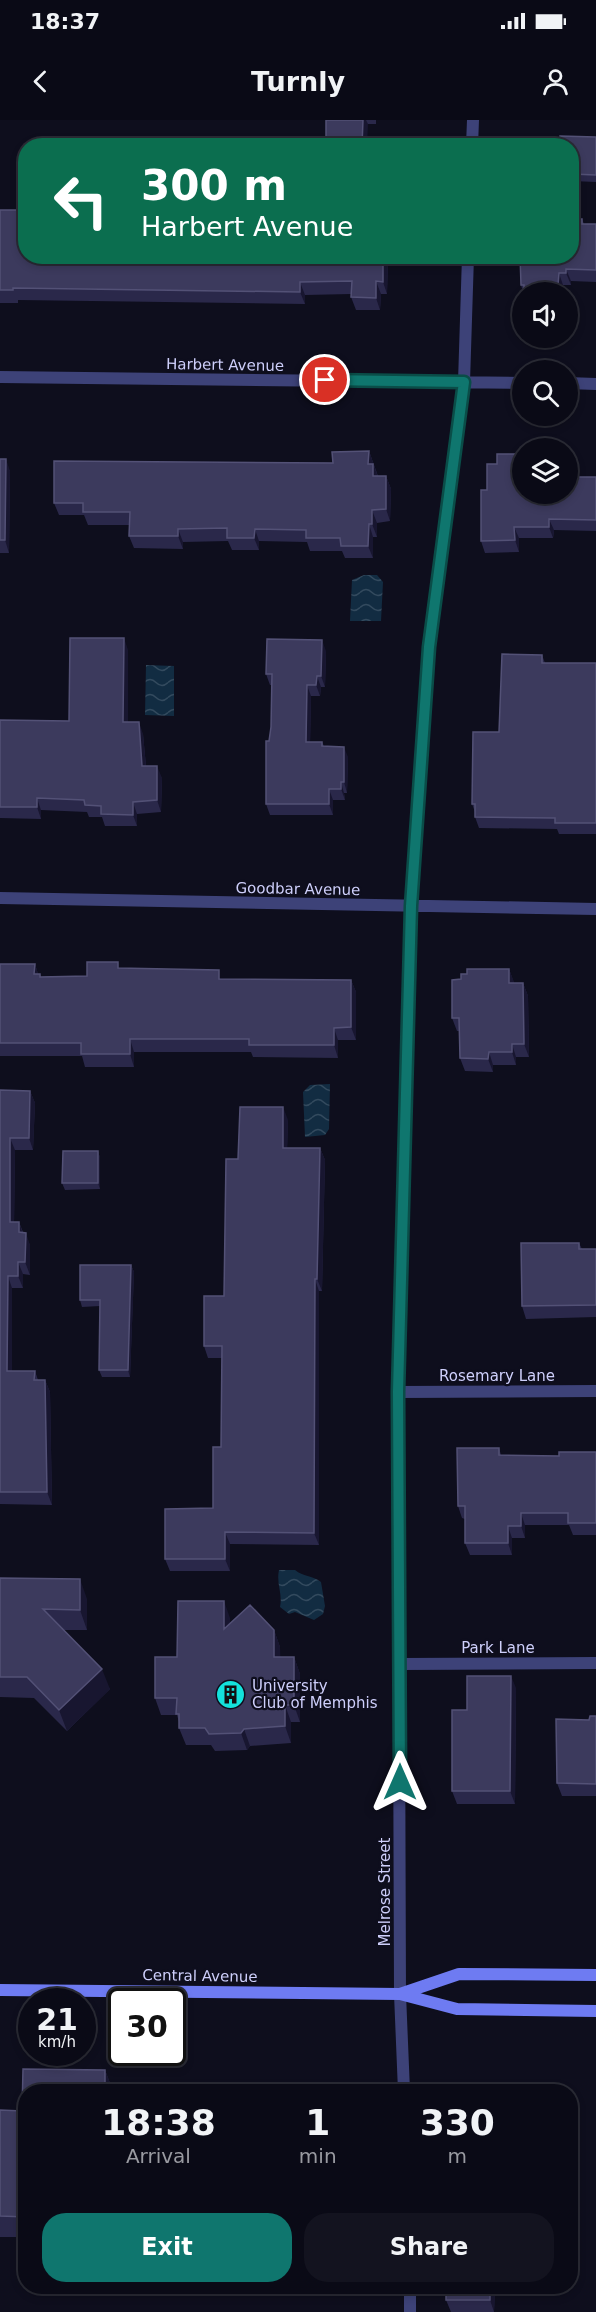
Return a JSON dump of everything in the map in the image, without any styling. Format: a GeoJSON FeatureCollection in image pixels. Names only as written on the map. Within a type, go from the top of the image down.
{"type":"FeatureCollection","features":[{"type":"Feature","properties":{"kind":"main road","name":"Central Avenue"},"geometry":{"type":"LineString","coordinates":[[400,1994],[459,1974],[596,1975]]}},
{"type":"Feature","properties":{"kind":"main road","name":"Central Avenue"},"geometry":{"type":"LineString","coordinates":[[0,1990],[400,1994],[457,2009],[596,2011]]}},
{"type":"Feature","properties":{"kind":"street"},"geometry":{"type":"LineString","coordinates":[[472,138],[473,120]]}},
{"type":"Feature","properties":{"kind":"street","name":"Melrose Street"},"geometry":{"type":"LineString","coordinates":[[404,2084],[400,1994],[398,1392],[411,906],[429,647],[464,382],[468,264]]}},
{"type":"Feature","properties":{"kind":"street","name":"Harbert Avenue"},"geometry":{"type":"LineString","coordinates":[[0,377],[512,382]]}},
{"type":"Feature","properties":{"kind":"street"},"geometry":{"type":"LineString","coordinates":[[578,383],[596,384]]}},
{"type":"Feature","properties":{"kind":"street","name":"Goodbar Avenue"},"geometry":{"type":"LineString","coordinates":[[0,898],[596,909]]}},
{"type":"Feature","properties":{"kind":"street","name":"Rosemary Lane"},"geometry":{"type":"LineString","coordinates":[[398,1392],[596,1391]]}},
{"type":"Feature","properties":{"kind":"street","name":"Park Lane"},"geometry":{"type":"LineString","coordinates":[[400,1664],[596,1663]]}},
{"type":"Feature","properties":{"kind":"street"},"geometry":{"type":"LineString","coordinates":[[410,2294],[410,2312]]}},
{"type":"Feature","properties":{"kind":"water"},"geometry":{"type":"Polygon","coordinates":[[[364,575],[377,575],[383,582],[381,621],[350,621],[352,580],[364,575]]]}},
{"type":"Feature","properties":{"kind":"water"},"geometry":{"type":"Polygon","coordinates":[[[146,665],[174,666],[174,716],[145,715],[146,665]]]}},
{"type":"Feature","properties":{"kind":"water"},"geometry":{"type":"Polygon","coordinates":[[[330,1084],[329,1129],[325,1135],[305,1137],[303,1092],[310,1085],[330,1084]]]}},
{"type":"Feature","properties":{"kind":"water"},"geometry":{"type":"Polygon","coordinates":[[[279,1570],[295,1570],[321,1582],[325,1606],[323,1614],[314,1620],[295,1612],[289,1614],[280,1607],[279,1570]]]}},
{"type":"Feature","properties":{"kind":"building"},"geometry":{"type":"Polygon","coordinates":[[[326,120],[363,120],[362,138],[326,138],[326,120]]]}},
{"type":"Feature","properties":{"kind":"building"},"geometry":{"type":"Polygon","coordinates":[[[560,136],[596,137],[596,175],[579,174],[579,138],[560,138],[560,136]]]}},
{"type":"Feature","properties":{"kind":"building"},"geometry":{"type":"Polygon","coordinates":[[[0,210],[18,210],[18,264],[383,264],[383,282],[376,281],[376,298],[351,297],[352,281],[300,282],[300,292],[13,288],[13,290],[0,290],[0,210]]]}},
{"type":"Feature","properties":{"kind":"building"},"geometry":{"type":"Polygon","coordinates":[[[579,219],[582,219],[582,224],[596,224],[596,270],[566,269],[566,273],[559,273],[558,282],[521,282],[520,264],[579,264],[579,219]]]}},
{"type":"Feature","properties":{"kind":"building"},"geometry":{"type":"Polygon","coordinates":[[[369,451],[368,464],[373,464],[373,476],[386,476],[386,509],[372,510],[368,546],[341,546],[340,538],[306,538],[306,530],[255,529],[254,538],[227,538],[227,528],[178,529],[178,536],[129,536],[130,512],[83,512],[83,503],[54,503],[54,461],[333,463],[332,452],[369,451]]]}},
{"type":"Feature","properties":{"kind":"building"},"geometry":{"type":"Polygon","coordinates":[[[497,454],[512,454],[512,504],[578,504],[578,477],[596,477],[596,520],[549,519],[549,527],[514,527],[515,540],[481,541],[481,490],[487,490],[487,464],[497,464],[497,454]]]}},
{"type":"Feature","properties":{"kind":"building"},"geometry":{"type":"Polygon","coordinates":[[[0,459],[6,459],[5,540],[0,540],[0,459]]]}},
{"type":"Feature","properties":{"kind":"building"},"geometry":{"type":"Polygon","coordinates":[[[70,638],[124,638],[123,722],[139,722],[142,766],[157,766],[157,800],[133,802],[133,815],[101,814],[101,806],[85,805],[84,800],[37,798],[37,807],[0,807],[0,720],[69,721],[70,638]]]}},
{"type":"Feature","properties":{"kind":"building"},"geometry":{"type":"Polygon","coordinates":[[[267,639],[322,640],[321,676],[317,676],[316,685],[307,685],[306,742],[322,742],[322,746],[344,747],[344,782],[341,782],[341,789],[329,789],[329,804],[266,804],[266,741],[269,741],[271,727],[272,674],[266,674],[267,639]]]}},
{"type":"Feature","properties":{"kind":"building"},"geometry":{"type":"Polygon","coordinates":[[[502,654],[542,655],[542,663],[596,663],[596,823],[555,823],[555,818],[475,817],[475,804],[472,804],[473,732],[499,732],[502,654]]]}},
{"type":"Feature","properties":{"kind":"building"},"geometry":{"type":"Polygon","coordinates":[[[87,962],[118,962],[118,968],[219,970],[219,979],[351,980],[351,1027],[334,1028],[334,1045],[249,1045],[249,1039],[130,1039],[130,1054],[81,1054],[81,1043],[0,1043],[0,964],[35,964],[34,974],[40,974],[40,977],[87,976],[87,962]]]}},
{"type":"Feature","properties":{"kind":"building"},"geometry":{"type":"Polygon","coordinates":[[[467,969],[509,969],[509,983],[523,983],[524,1044],[512,1044],[512,1052],[489,1052],[488,1059],[460,1058],[459,1018],[452,1018],[452,980],[461,979],[461,974],[467,974],[467,969]]]}},
{"type":"Feature","properties":{"kind":"building"},"geometry":{"type":"Polygon","coordinates":[[[0,1090],[30,1091],[29,1138],[10,1138],[10,1222],[19,1222],[19,1232],[26,1233],[25,1262],[18,1262],[18,1276],[8,1276],[7,1371],[35,1371],[34,1380],[45,1380],[47,1492],[0,1492],[0,1090]]]}},
{"type":"Feature","properties":{"kind":"building"},"geometry":{"type":"Polygon","coordinates":[[[240,1107],[283,1107],[283,1148],[320,1148],[317,1279],[315,1279],[314,1533],[225,1532],[225,1559],[165,1559],[165,1509],[213,1508],[213,1447],[221,1447],[222,1346],[204,1346],[204,1296],[224,1296],[226,1159],[238,1159],[240,1107]]]}},
{"type":"Feature","properties":{"kind":"building"},"geometry":{"type":"Polygon","coordinates":[[[63,1151],[98,1151],[98,1183],[62,1183],[63,1151]]]}},
{"type":"Feature","properties":{"kind":"building"},"geometry":{"type":"Polygon","coordinates":[[[521,1243],[579,1243],[579,1249],[596,1249],[596,1305],[522,1306],[521,1243]]]}},
{"type":"Feature","properties":{"kind":"building"},"geometry":{"type":"Polygon","coordinates":[[[80,1265],[131,1265],[128,1370],[99,1370],[100,1300],[80,1300],[80,1265]]]}},
{"type":"Feature","properties":{"kind":"building"},"geometry":{"type":"Polygon","coordinates":[[[457,1448],[499,1448],[499,1455],[559,1456],[559,1452],[596,1452],[596,1523],[568,1523],[568,1513],[521,1513],[521,1526],[508,1526],[508,1543],[465,1543],[465,1506],[458,1506],[457,1448]]]}},
{"type":"Feature","properties":{"kind":"building"},"geometry":{"type":"Polygon","coordinates":[[[0,1578],[80,1579],[80,1610],[43,1609],[102,1669],[59,1710],[27,1677],[0,1677],[0,1578]]]}},
{"type":"Feature","properties":{"kind":"building","name":"University Club of Memphis"},"geometry":{"type":"Polygon","coordinates":[[[178,1601],[224,1601],[224,1629],[250,1605],[274,1630],[274,1657],[294,1657],[294,1705],[285,1705],[285,1726],[244,1729],[241,1733],[209,1734],[205,1728],[179,1728],[179,1714],[176,1714],[177,1698],[155,1698],[155,1657],[177,1657],[178,1601]]]}},
{"type":"Feature","properties":{"kind":"building"},"geometry":{"type":"Polygon","coordinates":[[[467,1676],[511,1676],[510,1791],[452,1791],[452,1710],[467,1710],[467,1676]]]}},
{"type":"Feature","properties":{"kind":"building"},"geometry":{"type":"Polygon","coordinates":[[[590,1716],[596,1716],[596,1784],[557,1783],[556,1719],[589,1720],[590,1716]]]}},
{"type":"Feature","properties":{"kind":"building"},"geometry":{"type":"Polygon","coordinates":[[[23,2069],[105,2070],[105,2084],[23,2084],[23,2069]]]}},
{"type":"Feature","properties":{"kind":"building"},"geometry":{"type":"Polygon","coordinates":[[[0,2110],[18,2111],[18,2217],[0,2216],[0,2110]]]}},
{"type":"Feature","properties":{"kind":"building"},"geometry":{"type":"Polygon","coordinates":[[[446,2294],[490,2294],[490,2300],[446,2300],[446,2294]]]}},
{"type":"Feature","properties":{"kind":"place","name":"University Club of Memphis"},"geometry":{"type":"Point","coordinates":[231,1695]}},
{"type":"Feature","properties":{"kind":"route"},"geometry":{"type":"LineString","coordinates":[[325,380],[464,382],[429,647],[411,906],[398,1392],[400,1782]]}}]}
